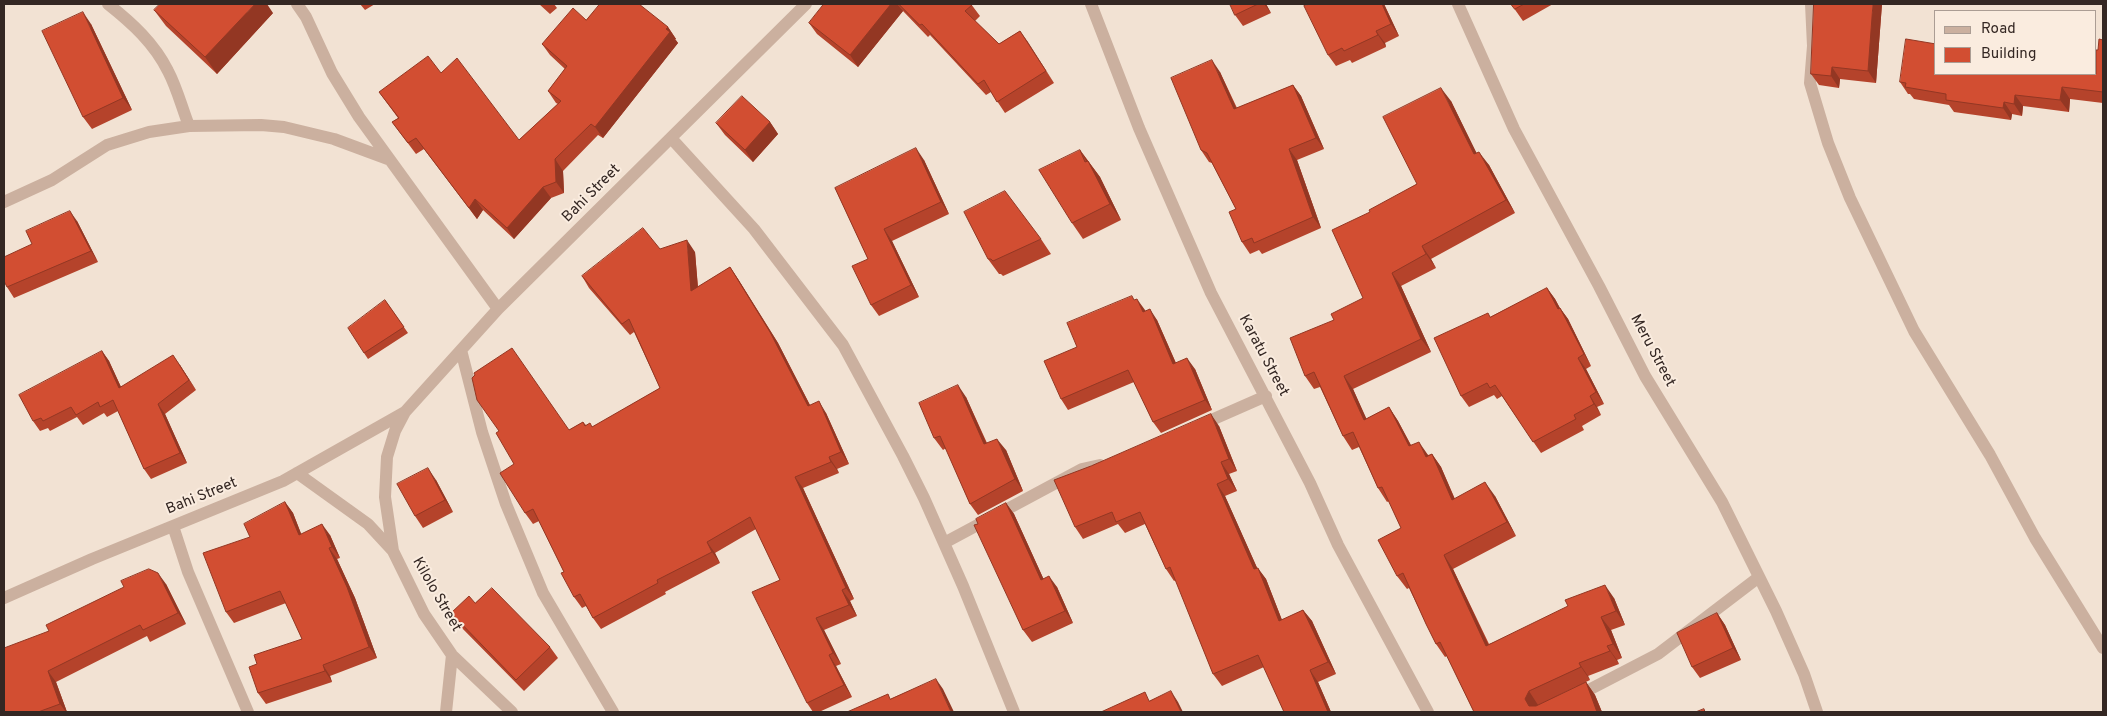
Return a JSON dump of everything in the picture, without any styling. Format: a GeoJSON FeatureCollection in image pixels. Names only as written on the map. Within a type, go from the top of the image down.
{"type":"FeatureCollection","features":[{"type":"Feature","properties":{"kind":"street"},"geometry":{"type":"LineString","coordinates":[[108,4],[128,20],[155,48],[169,72],[189,126]]}},
{"type":"Feature","properties":{"kind":"street"},"geometry":{"type":"LineString","coordinates":[[297,4],[306,17],[332,73],[388,159],[498,309]]}},
{"type":"Feature","properties":{"kind":"street","name":"Bahi Street"},"geometry":{"type":"LineString","coordinates":[[385,498],[387,457],[395,431],[405,412],[498,309],[806,4]]}},
{"type":"Feature","properties":{"kind":"street","name":"Karatu Street"},"geometry":{"type":"LineString","coordinates":[[1091,4],[1139,128],[1211,293],[1310,483],[1338,545],[1428,712]]}},
{"type":"Feature","properties":{"kind":"street","name":"Meru Street"},"geometry":{"type":"LineString","coordinates":[[1458,4],[1514,129],[1645,376],[1722,502],[1804,674],[1816,712]]}},
{"type":"Feature","properties":{"kind":"street"},"geometry":{"type":"LineString","coordinates":[[1811,4],[1813,46],[1810,83],[1828,143],[1850,198],[1914,331],[1977,432],[2035,538],[2103,648]]}},
{"type":"Feature","properties":{"kind":"street"},"geometry":{"type":"LineString","coordinates":[[4,202],[52,180],[107,145],[149,132],[189,126],[261,125],[284,127],[334,138],[388,159]]}},
{"type":"Feature","properties":{"kind":"street"},"geometry":{"type":"LineString","coordinates":[[671,138],[754,230],[843,345],[903,456],[944,543],[1014,712]]}},
{"type":"Feature","properties":{"kind":"street"},"geometry":{"type":"LineString","coordinates":[[461,350],[482,432],[500,486],[543,594],[613,712]]}},
{"type":"Feature","properties":{"kind":"street"},"geometry":{"type":"LineString","coordinates":[[1187,430],[1266,396]]}},
{"type":"Feature","properties":{"kind":"street","name":"Bahi Street"},"geometry":{"type":"LineString","coordinates":[[4,598],[275,485],[405,412]]}},
{"type":"Feature","properties":{"kind":"street"},"geometry":{"type":"LineString","coordinates":[[944,543],[1082,469],[1108,463]]}},
{"type":"Feature","properties":{"kind":"street"},"geometry":{"type":"LineString","coordinates":[[297,473],[368,524],[393,551]]}},
{"type":"Feature","properties":{"kind":"street","name":"Kilolo Street"},"geometry":{"type":"LineString","coordinates":[[385,498],[393,551],[424,614],[452,655],[512,712]]}},
{"type":"Feature","properties":{"kind":"street"},"geometry":{"type":"LineString","coordinates":[[173,526],[188,572],[248,712]]}},
{"type":"Feature","properties":{"kind":"street"},"geometry":{"type":"LineString","coordinates":[[1562,703],[1658,654],[1759,577]]}},
{"type":"Feature","properties":{"kind":"street"},"geometry":{"type":"LineString","coordinates":[[446,712],[452,655]]}},
{"type":"Feature","properties":{"kind":"building"},"geometry":{"type":"Polygon","coordinates":[[[160,4],[255,4],[205,57],[154,10],[160,4]]]}},
{"type":"Feature","properties":{"kind":"building"},"geometry":{"type":"Polygon","coordinates":[[[600,4],[639,4],[668,27],[666,29],[670,32],[595,127],[591,124],[555,159],[556,182],[543,187],[507,228],[475,199],[469,208],[416,138],[408,143],[392,122],[399,118],[379,92],[428,56],[441,73],[457,58],[519,140],[561,101],[548,91],[567,66],[542,44],[573,8],[586,20],[600,4]]]}},
{"type":"Feature","properties":{"kind":"building"},"geometry":{"type":"Polygon","coordinates":[[[824,4],[891,4],[850,55],[809,23],[824,4]]]}},
{"type":"Feature","properties":{"kind":"building"},"geometry":{"type":"Polygon","coordinates":[[[899,4],[971,4],[965,11],[999,44],[1020,31],[1046,71],[997,102],[984,80],[978,84],[922,24],[920,25],[899,4]]]}},
{"type":"Feature","properties":{"kind":"building"},"geometry":{"type":"Polygon","coordinates":[[[1230,4],[1258,4],[1235,15],[1230,4]]]}},
{"type":"Feature","properties":{"kind":"building"},"geometry":{"type":"Polygon","coordinates":[[[1310,4],[1382,4],[1391,24],[1376,31],[1378,35],[1344,51],[1342,48],[1328,55],[1304,6],[1310,4]]]}},
{"type":"Feature","properties":{"kind":"building"},"geometry":{"type":"Polygon","coordinates":[[[1511,4],[1524,4],[1515,9],[1511,4]]]}},
{"type":"Feature","properties":{"kind":"building"},"geometry":{"type":"Polygon","coordinates":[[[1814,4],[1873,4],[1868,71],[1832,67],[1831,76],[1811,74],[1814,4]]]}},
{"type":"Feature","properties":{"kind":"building"},"geometry":{"type":"Polygon","coordinates":[[[83,12],[123,98],[83,117],[42,31],[83,12]]]}},
{"type":"Feature","properties":{"kind":"building"},"geometry":{"type":"Polygon","coordinates":[[[1906,39],[1934,44],[1934,75],[2097,75],[2097,50],[2099,39],[2103,40],[2103,92],[2062,87],[2060,100],[2015,95],[2014,104],[2004,102],[2003,108],[1946,100],[1946,94],[1905,87],[1906,83],[1900,82],[1906,39]]]}},
{"type":"Feature","properties":{"kind":"building"},"geometry":{"type":"Polygon","coordinates":[[[1212,60],[1234,109],[1293,85],[1316,138],[1289,149],[1313,217],[1254,243],[1252,238],[1242,242],[1229,212],[1236,209],[1207,153],[1201,150],[1171,78],[1212,60]]]}},
{"type":"Feature","properties":{"kind":"building"},"geometry":{"type":"Polygon","coordinates":[[[1441,88],[1474,154],[1479,152],[1506,200],[1422,246],[1426,254],[1392,273],[1421,339],[1344,376],[1364,420],[1389,407],[1409,446],[1419,442],[1426,457],[1432,454],[1452,500],[1485,482],[1507,522],[1444,555],[1486,646],[1568,606],[1565,600],[1605,585],[1616,611],[1601,617],[1613,644],[1607,646],[1610,651],[1579,663],[1581,667],[1529,691],[1525,699],[1529,706],[1536,706],[1586,682],[1597,712],[1474,712],[1440,642],[1436,644],[1403,573],[1397,576],[1378,540],[1401,528],[1382,487],[1378,488],[1353,432],[1343,436],[1314,372],[1305,376],[1290,338],[1334,320],[1331,314],[1363,298],[1332,230],[1370,212],[1369,210],[1417,184],[1383,117],[1441,88]]]}},
{"type":"Feature","properties":{"kind":"building"},"geometry":{"type":"Polygon","coordinates":[[[742,96],[770,122],[745,150],[716,123],[742,96]]]}},
{"type":"Feature","properties":{"kind":"building"},"geometry":{"type":"Polygon","coordinates":[[[916,148],[941,202],[884,229],[911,285],[871,305],[852,266],[868,259],[835,188],[916,148]]]}},
{"type":"Feature","properties":{"kind":"building"},"geometry":{"type":"Polygon","coordinates":[[[1080,150],[1085,162],[1088,161],[1110,204],[1072,223],[1039,170],[1080,150]]]}},
{"type":"Feature","properties":{"kind":"building"},"geometry":{"type":"Polygon","coordinates":[[[1005,191],[1041,239],[993,261],[988,259],[964,212],[1005,191]]]}},
{"type":"Feature","properties":{"kind":"building"},"geometry":{"type":"Polygon","coordinates":[[[70,211],[91,251],[7,287],[4,281],[4,257],[32,244],[26,231],[70,211]]]}},
{"type":"Feature","properties":{"kind":"building"},"geometry":{"type":"Polygon","coordinates":[[[643,228],[660,249],[687,240],[691,291],[730,267],[770,332],[808,406],[819,401],[841,452],[829,457],[831,462],[795,477],[846,588],[842,590],[849,605],[816,618],[833,653],[829,655],[844,685],[807,703],[752,592],[780,580],[750,517],[707,542],[712,552],[657,580],[658,583],[593,618],[580,594],[574,597],[561,573],[564,572],[533,509],[525,513],[500,473],[514,464],[496,433],[499,431],[477,400],[472,378],[475,375],[474,373],[512,348],[569,430],[583,422],[585,426],[590,423],[592,427],[660,388],[629,319],[622,324],[582,276],[643,228]]]}},
{"type":"Feature","properties":{"kind":"building"},"geometry":{"type":"Polygon","coordinates":[[[1547,288],[1558,309],[1560,308],[1584,354],[1578,358],[1596,392],[1590,396],[1594,404],[1574,415],[1576,419],[1533,442],[1495,385],[1490,388],[1487,383],[1461,396],[1434,338],[1488,313],[1490,317],[1547,288]]]}},
{"type":"Feature","properties":{"kind":"building"},"geometry":{"type":"Polygon","coordinates":[[[1132,296],[1134,300],[1137,299],[1143,312],[1150,309],[1173,364],[1187,358],[1205,400],[1153,422],[1128,370],[1061,399],[1044,361],[1077,347],[1067,323],[1132,296]]]}},
{"type":"Feature","properties":{"kind":"building"},"geometry":{"type":"Polygon","coordinates":[[[385,300],[404,327],[364,353],[348,328],[385,300]]]}},
{"type":"Feature","properties":{"kind":"building"},"geometry":{"type":"Polygon","coordinates":[[[102,351],[119,388],[173,355],[189,380],[158,404],[180,453],[144,469],[113,400],[100,407],[98,402],[76,415],[71,407],[43,421],[41,418],[33,421],[19,395],[102,351]]]}},
{"type":"Feature","properties":{"kind":"building"},"geometry":{"type":"Polygon","coordinates":[[[958,385],[984,444],[997,439],[1015,479],[970,504],[940,436],[934,438],[919,403],[958,385]]]}},
{"type":"Feature","properties":{"kind":"building"},"geometry":{"type":"Polygon","coordinates":[[[1211,414],[1229,459],[1221,462],[1228,479],[1217,484],[1254,569],[1258,568],[1279,621],[1303,610],[1328,662],[1310,670],[1328,712],[1284,712],[1258,655],[1213,674],[1170,567],[1166,569],[1140,512],[1116,522],[1112,512],[1075,527],[1054,480],[1211,414]]]}},
{"type":"Feature","properties":{"kind":"building"},"geometry":{"type":"Polygon","coordinates":[[[428,468],[445,500],[415,516],[397,484],[428,468]]]}},
{"type":"Feature","properties":{"kind":"building"},"geometry":{"type":"Polygon","coordinates":[[[285,502],[299,535],[322,524],[332,547],[329,548],[347,587],[369,647],[323,665],[325,671],[258,693],[249,667],[257,664],[254,655],[302,639],[280,591],[226,612],[203,553],[250,537],[244,524],[285,502]]]}},
{"type":"Feature","properties":{"kind":"building"},"geometry":{"type":"Polygon","coordinates":[[[1006,503],[1041,580],[1049,576],[1065,611],[1023,630],[974,525],[978,524],[976,519],[1006,503]]]}},
{"type":"Feature","properties":{"kind":"building"},"geometry":{"type":"Polygon","coordinates":[[[149,569],[158,573],[178,613],[143,630],[140,625],[48,671],[60,704],[38,712],[4,712],[4,648],[49,631],[46,625],[124,587],[121,581],[149,569]]]}},
{"type":"Feature","properties":{"kind":"building"},"geometry":{"type":"Polygon","coordinates":[[[492,588],[550,647],[516,680],[451,613],[469,596],[475,603],[492,588]]]}},
{"type":"Feature","properties":{"kind":"building"},"geometry":{"type":"Polygon","coordinates":[[[1717,613],[1733,648],[1692,667],[1677,633],[1717,613]]]}},
{"type":"Feature","properties":{"kind":"building"},"geometry":{"type":"Polygon","coordinates":[[[936,679],[951,712],[847,712],[888,694],[890,699],[936,679]]]}},
{"type":"Feature","properties":{"kind":"building"},"geometry":{"type":"Polygon","coordinates":[[[1171,691],[1181,712],[1101,712],[1145,692],[1149,701],[1171,691]]]}}]}
